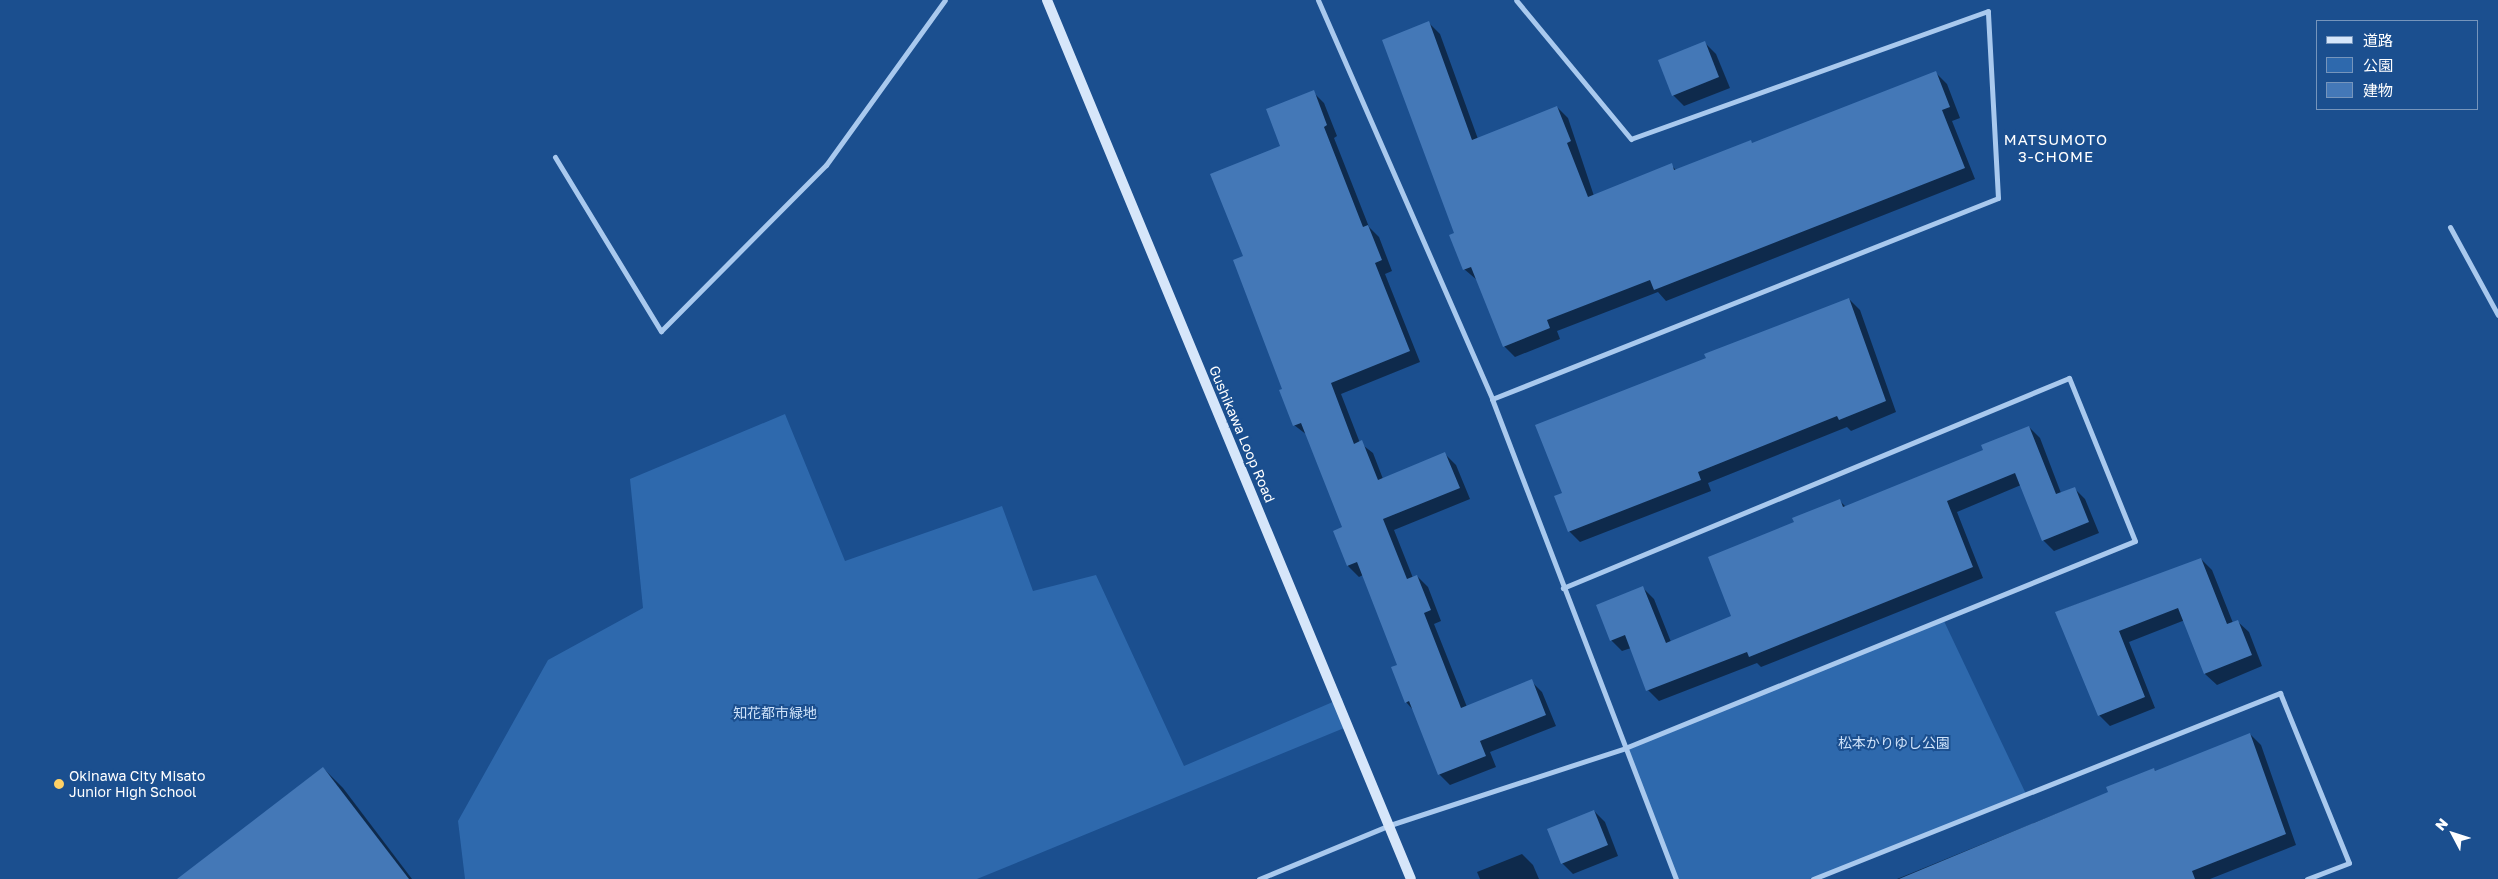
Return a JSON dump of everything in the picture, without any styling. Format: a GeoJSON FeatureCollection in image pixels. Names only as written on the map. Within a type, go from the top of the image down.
{"type":"FeatureCollection","features":[{"type":"Feature","properties":{"kind":"main road","name":"Gushikawa Loop Road"},"geometry":{"type":"LineString","coordinates":[[1047,0],[1411,879]]}},
{"type":"Feature","properties":{"kind":"street"},"geometry":{"type":"LineString","coordinates":[[555,157],[660,331],[826,165],[945,0]]}},
{"type":"Feature","properties":{"kind":"street"},"geometry":{"type":"LineString","coordinates":[[1318,0],[1492,399],[1624,748],[1676,879]]}},
{"type":"Feature","properties":{"kind":"street"},"geometry":{"type":"LineString","coordinates":[[1492,399],[1998,198],[1988,12],[1631,139],[1516,0]]}},
{"type":"Feature","properties":{"kind":"street"},"geometry":{"type":"LineString","coordinates":[[2450,227],[2498,315]]}},
{"type":"Feature","properties":{"kind":"street"},"geometry":{"type":"LineString","coordinates":[[1259,879],[1390,825],[1624,748],[2135,541],[2069,378],[1563,588]]}},
{"type":"Feature","properties":{"kind":"street"},"geometry":{"type":"LineString","coordinates":[[1814,879],[2280,693],[2349,863],[2308,879]]}},
{"type":"Feature","properties":{"kind":"green space","name":"知花都市緑地"},"geometry":{"type":"Polygon","coordinates":[[[785,414],[845,561],[1002,506],[1033,591],[1096,575],[1184,766],[1342,698],[1349,726],[977,879],[465,879],[458,821],[548,660],[643,608],[630,479],[785,414]]]}},
{"type":"Feature","properties":{"kind":"green space","name":"松本かりゆし公園"},"geometry":{"type":"Polygon","coordinates":[[[1943,619],[2026,794],[1813,879],[1676,879],[1625,748],[1943,619]]]}},
{"type":"Feature","properties":{"kind":"building"},"geometry":{"type":"Polygon","coordinates":[[[1429,21],[1472,140],[1557,106],[1571,141],[1567,143],[1588,197],[1672,163],[1674,170],[1751,140],[1752,143],[1936,71],[1950,107],[1942,110],[1965,168],[1654,290],[1650,280],[1547,320],[1550,328],[1503,347],[1471,267],[1463,270],[1449,235],[1454,233],[1382,40],[1429,21]]]}},
{"type":"Feature","properties":{"kind":"building"},"geometry":{"type":"Polygon","coordinates":[[[1705,41],[1719,77],[1672,96],[1658,60],[1705,41]]]}},
{"type":"Feature","properties":{"kind":"building"},"geometry":{"type":"Polygon","coordinates":[[[1314,90],[1327,125],[1324,127],[1363,227],[1368,225],[1382,260],[1375,263],[1410,351],[1331,383],[1354,444],[1362,440],[1378,480],[1445,452],[1460,488],[1383,519],[1407,579],[1417,575],[1431,610],[1424,613],[1461,708],[1532,679],[1546,715],[1480,741],[1486,756],[1438,775],[1409,701],[1405,703],[1391,667],[1397,665],[1357,562],[1347,566],[1333,531],[1342,527],[1301,423],[1293,426],[1279,390],[1282,389],[1233,260],[1243,256],[1210,174],[1280,146],[1266,109],[1314,90]]]}},
{"type":"Feature","properties":{"kind":"building"},"geometry":{"type":"Polygon","coordinates":[[[1849,298],[1886,401],[1839,420],[1837,416],[1698,472],[1701,480],[1568,532],[1554,496],[1562,493],[1535,425],[1706,358],[1704,354],[1849,298]]]}},
{"type":"Feature","properties":{"kind":"building"},"geometry":{"type":"Polygon","coordinates":[[[2029,426],[2056,494],[2075,487],[2089,522],[2042,541],[2015,473],[1947,501],[1973,567],[1749,657],[1747,652],[1646,691],[1625,635],[1610,641],[1596,605],[1643,586],[1666,643],[1731,616],[1708,557],[1794,522],[1792,518],[1840,499],[1843,507],[1983,450],[1981,445],[2029,426]]]}},
{"type":"Feature","properties":{"kind":"building"},"geometry":{"type":"Polygon","coordinates":[[[2201,558],[2227,624],[2238,620],[2252,655],[2204,674],[2178,608],[2119,631],[2145,697],[2098,716],[2055,612],[2201,558]]]}},
{"type":"Feature","properties":{"kind":"building"},"geometry":{"type":"Polygon","coordinates":[[[2250,733],[2286,834],[2192,871],[2195,879],[1899,879],[2108,792],[2106,787],[2154,768],[2155,771],[2250,733]]]}},
{"type":"Feature","properties":{"kind":"building"},"geometry":{"type":"Polygon","coordinates":[[[323,767],[409,879],[177,879],[323,767]]]}},
{"type":"Feature","properties":{"kind":"building"},"geometry":{"type":"Polygon","coordinates":[[[1594,810],[1608,845],[1561,864],[1547,829],[1594,810]]]}},
{"type":"Feature","properties":{"kind":"place","name":"Okinawa City Misato Junior High School"},"geometry":{"type":"Point","coordinates":[59,784]}},
{"type":"Feature","properties":{"kind":"district","name":"MATSUMOTO 3-CHOME"},"geometry":{"type":"Point","coordinates":[2056,148]}}]}
